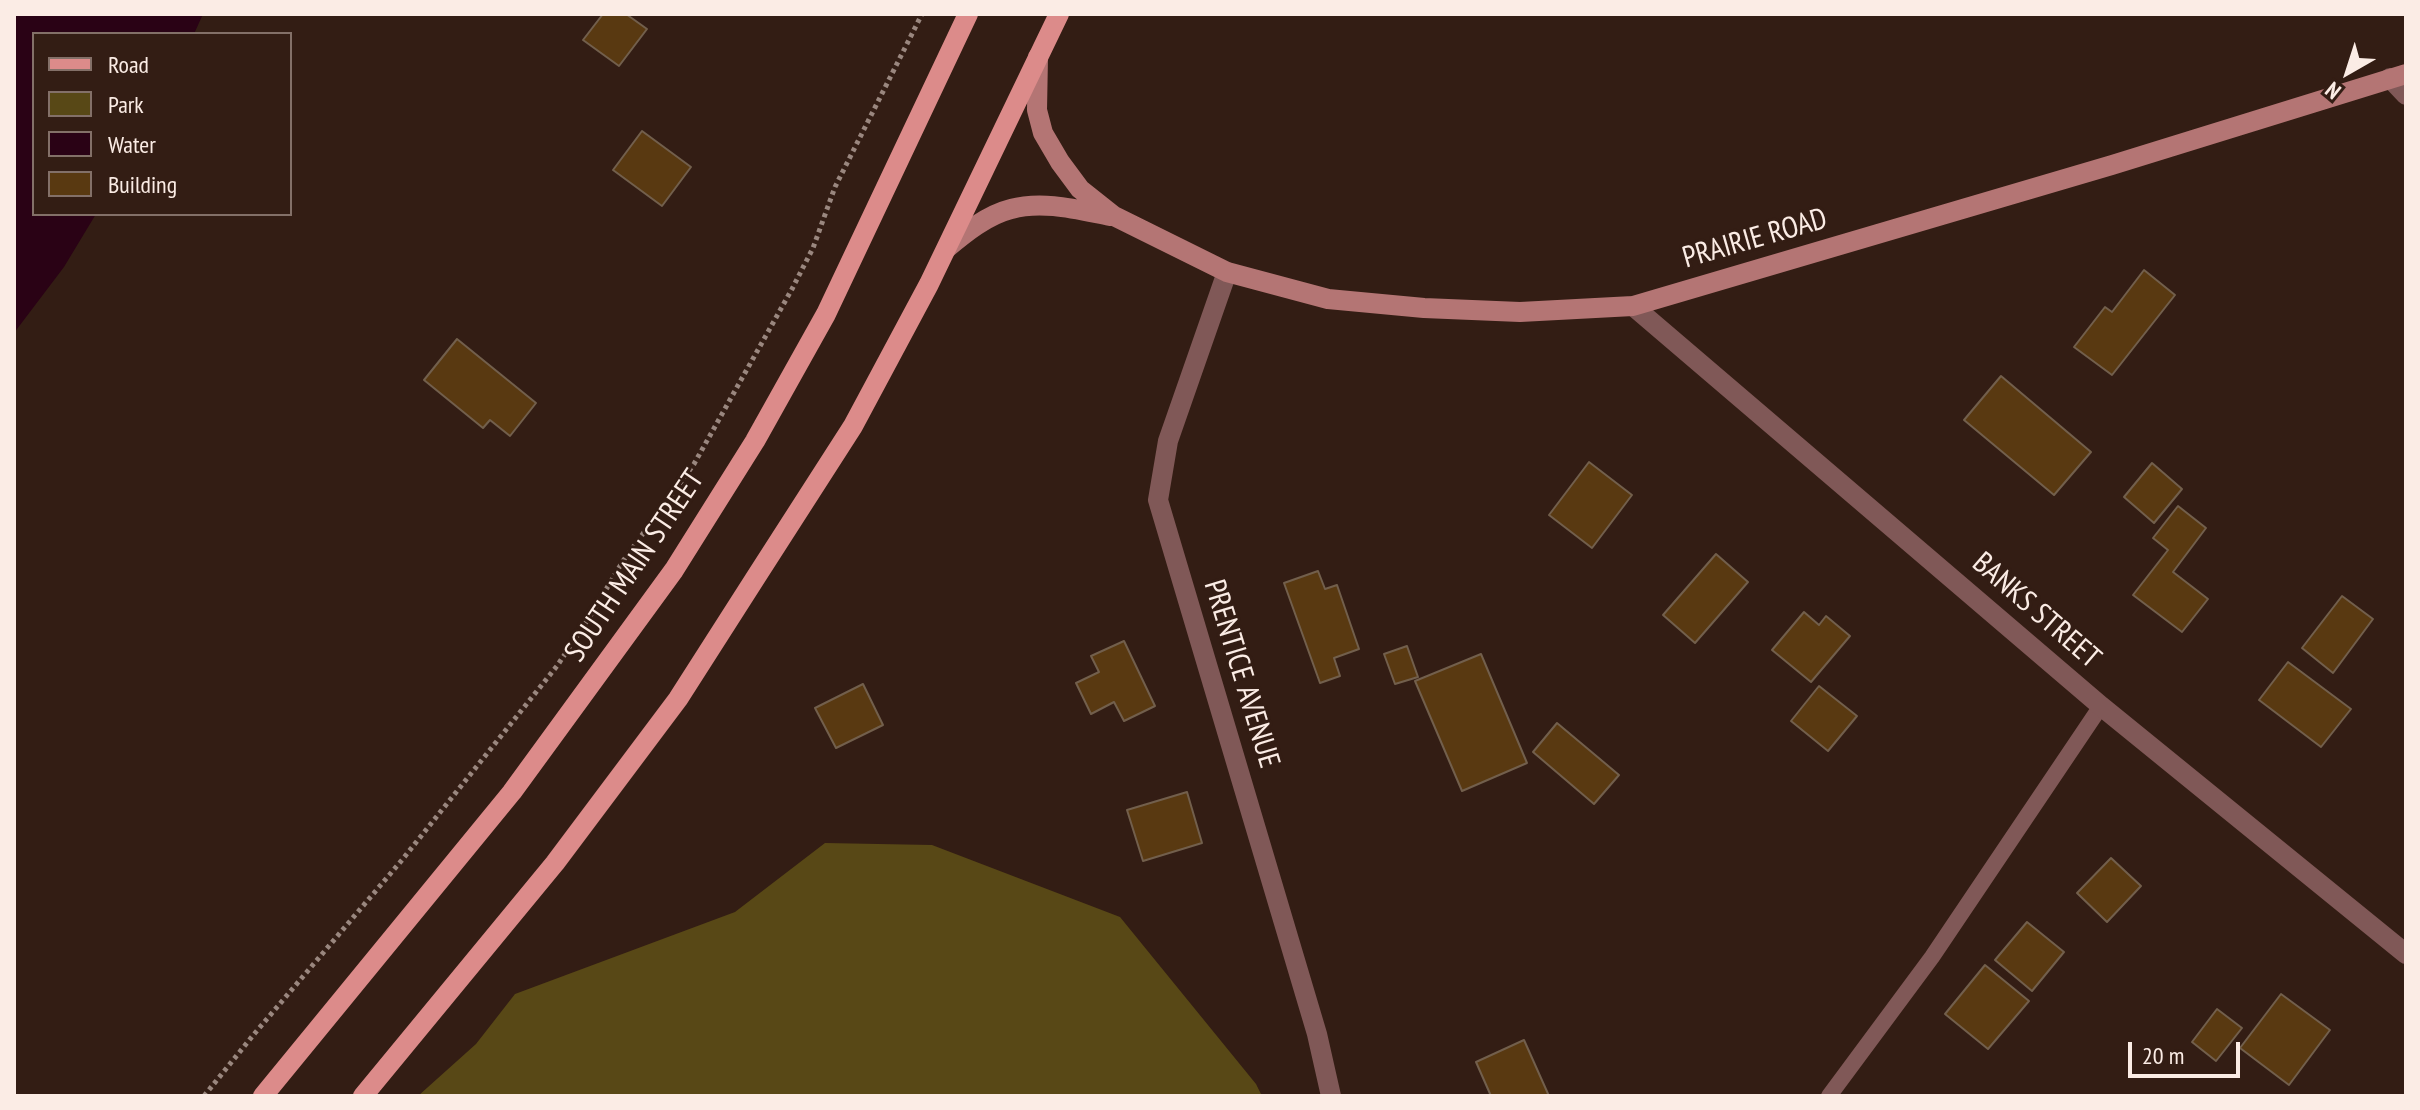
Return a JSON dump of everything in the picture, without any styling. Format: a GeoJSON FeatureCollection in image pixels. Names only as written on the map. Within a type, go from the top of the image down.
{"type":"FeatureCollection","features":[{"type":"Feature","properties":{"kind":"main road","name":"SOUTH MAIN STREET"},"geometry":{"type":"LineString","coordinates":[[263,1096],[512,792],[674,570],[755,441],[826,314],[968,14]]}},
{"type":"Feature","properties":{"kind":"main road"},"geometry":{"type":"LineString","coordinates":[[363,1096],[555,863],[678,699],[853,426],[947,248],[1059,14]]}},
{"type":"Feature","properties":{"kind":"street","name":"PRAIRIE ROAD"},"geometry":{"type":"LineString","coordinates":[[1038,57],[1037,110],[1043,133],[1080,189],[1114,216],[1227,272],[1328,299],[1424,308],[1520,312],[1633,306],[2112,165],[2398,76]]}},
{"type":"Feature","properties":{"kind":"street"},"geometry":{"type":"LineString","coordinates":[[2398,76],[2406,95]]}},
{"type":"Feature","properties":{"kind":"street","name":"PRAIRIE ROAD"},"geometry":{"type":"LineString","coordinates":[[947,248],[970,229],[1011,209],[1052,205],[1114,216]]}},
{"type":"Feature","properties":{"kind":"street","name":"PRENTICE AVENUE"},"geometry":{"type":"LineString","coordinates":[[1227,272],[1168,441],[1158,500],[1317,1034],[1331,1096]]}},
{"type":"Feature","properties":{"kind":"street","name":"BANKS STREET"},"geometry":{"type":"LineString","coordinates":[[1633,306],[2101,706],[2406,954]]}},
{"type":"Feature","properties":{"kind":"lane"},"geometry":{"type":"LineString","coordinates":[[1829,1096],[1932,957],[2101,706]]}},
{"type":"Feature","properties":{"kind":"path"},"geometry":{"type":"LineString","coordinates":[[204,1096],[402,860],[557,666],[623,561],[694,464],[813,248],[835,187],[922,14]]}},
{"type":"Feature","properties":{"kind":"green space"},"geometry":{"type":"Polygon","coordinates":[[[825,843],[932,845],[1120,917],[1256,1084],[1262,1096],[418,1096],[476,1044],[515,994],[735,912],[825,843]]]}},
{"type":"Feature","properties":{"kind":"water"},"geometry":{"type":"Polygon","coordinates":[[[14,14],[203,14],[195,32],[32,32],[32,216],[95,216],[64,267],[14,333],[14,14]]]}},
{"type":"Feature","properties":{"kind":"building"},"geometry":{"type":"Polygon","coordinates":[[[603,14],[626,14],[647,29],[619,66],[583,40],[603,14]]]}},
{"type":"Feature","properties":{"kind":"building"},"geometry":{"type":"Polygon","coordinates":[[[642,131],[691,167],[662,206],[613,170],[642,131]]]}},
{"type":"Feature","properties":{"kind":"building"},"geometry":{"type":"Polygon","coordinates":[[[2144,270],[2175,295],[2112,375],[2074,347],[2105,307],[2112,312],[2144,270]]]}},
{"type":"Feature","properties":{"kind":"building"},"geometry":{"type":"Polygon","coordinates":[[[457,339],[536,403],[510,436],[490,420],[483,428],[424,380],[457,339]]]}},
{"type":"Feature","properties":{"kind":"building"},"geometry":{"type":"Polygon","coordinates":[[[2001,376],[2091,452],[2054,495],[1964,420],[2001,376]]]}},
{"type":"Feature","properties":{"kind":"building"},"geometry":{"type":"Polygon","coordinates":[[[1589,462],[1632,495],[1592,548],[1549,515],[1589,462]]]}},
{"type":"Feature","properties":{"kind":"building"},"geometry":{"type":"Polygon","coordinates":[[[2152,463],[2182,489],[2154,523],[2124,497],[2152,463]]]}},
{"type":"Feature","properties":{"kind":"building"},"geometry":{"type":"Polygon","coordinates":[[[2178,506],[2206,528],[2173,572],[2208,599],[2182,632],[2133,595],[2168,550],[2153,538],[2178,506]]]}},
{"type":"Feature","properties":{"kind":"building"},"geometry":{"type":"Polygon","coordinates":[[[1716,554],[1748,582],[1695,643],[1663,615],[1716,554]]]}},
{"type":"Feature","properties":{"kind":"building"},"geometry":{"type":"Polygon","coordinates":[[[1318,571],[1325,589],[1337,585],[1359,649],[1334,658],[1340,676],[1320,683],[1284,583],[1318,571]]]}},
{"type":"Feature","properties":{"kind":"building"},"geometry":{"type":"Polygon","coordinates":[[[2342,596],[2373,619],[2333,673],[2302,648],[2342,596]]]}},
{"type":"Feature","properties":{"kind":"building"},"geometry":{"type":"Polygon","coordinates":[[[1804,612],[1819,625],[1826,616],[1850,636],[1811,682],[1772,650],[1804,612]]]}},
{"type":"Feature","properties":{"kind":"building"},"geometry":{"type":"Polygon","coordinates":[[[1124,641],[1155,706],[1124,721],[1114,702],[1091,714],[1076,683],[1099,672],[1091,656],[1124,641]]]}},
{"type":"Feature","properties":{"kind":"building"},"geometry":{"type":"Polygon","coordinates":[[[1407,646],[1418,677],[1395,684],[1384,654],[1407,646]]]}},
{"type":"Feature","properties":{"kind":"building"},"geometry":{"type":"Polygon","coordinates":[[[1481,654],[1527,763],[1462,791],[1415,681],[1481,654]]]}},
{"type":"Feature","properties":{"kind":"building"},"geometry":{"type":"Polygon","coordinates":[[[2288,662],[2351,709],[2321,747],[2259,700],[2288,662]]]}},
{"type":"Feature","properties":{"kind":"building"},"geometry":{"type":"Polygon","coordinates":[[[863,684],[883,725],[836,748],[815,708],[863,684]]]}},
{"type":"Feature","properties":{"kind":"building"},"geometry":{"type":"Polygon","coordinates":[[[1819,686],[1857,716],[1828,751],[1791,721],[1819,686]]]}},
{"type":"Feature","properties":{"kind":"building"},"geometry":{"type":"Polygon","coordinates":[[[1557,723],[1619,775],[1594,804],[1533,752],[1557,723]]]}},
{"type":"Feature","properties":{"kind":"building"},"geometry":{"type":"Polygon","coordinates":[[[1187,792],[1202,843],[1143,861],[1127,810],[1187,792]]]}},
{"type":"Feature","properties":{"kind":"building"},"geometry":{"type":"Polygon","coordinates":[[[2111,858],[2141,886],[2107,922],[2077,893],[2111,858]]]}},
{"type":"Feature","properties":{"kind":"building"},"geometry":{"type":"Polygon","coordinates":[[[2027,922],[2064,952],[2032,991],[1995,960],[2027,922]]]}},
{"type":"Feature","properties":{"kind":"building"},"geometry":{"type":"Polygon","coordinates":[[[1985,965],[2029,1001],[1988,1049],[1945,1014],[1985,965]]]}},
{"type":"Feature","properties":{"kind":"building"},"geometry":{"type":"Polygon","coordinates":[[[2281,994],[2330,1030],[2289,1085],[2240,1048],[2281,994]]]}},
{"type":"Feature","properties":{"kind":"building"},"geometry":{"type":"Polygon","coordinates":[[[2217,1009],[2242,1028],[2216,1061],[2192,1042],[2217,1009]]]}},
{"type":"Feature","properties":{"kind":"building"},"geometry":{"type":"Polygon","coordinates":[[[1524,1040],[1549,1096],[1491,1096],[1476,1062],[1524,1040]]]}}]}
